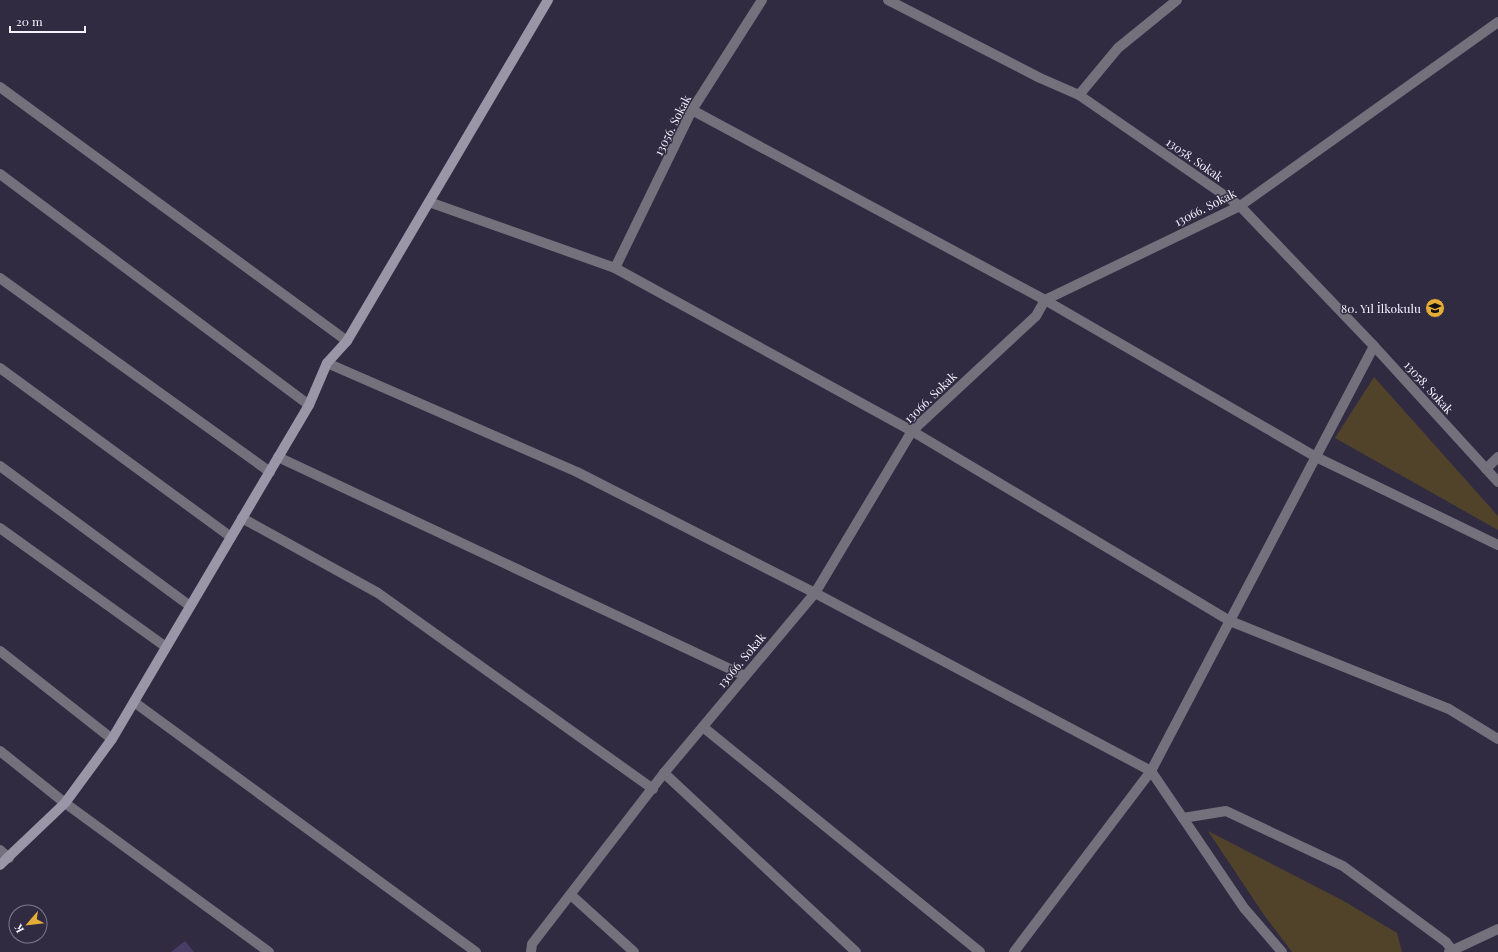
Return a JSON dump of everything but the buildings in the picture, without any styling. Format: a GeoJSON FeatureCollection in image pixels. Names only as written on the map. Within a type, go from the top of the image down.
{"type":"FeatureCollection","features":[{"type":"Feature","properties":{"kind":"main road"},"geometry":{"type":"LineString","coordinates":[[0,865],[65,803],[112,739],[309,405],[327,363],[347,341],[548,0]]}},
{"type":"Feature","properties":{"kind":"street","name":"13056. Sokak"},"geometry":{"type":"LineString","coordinates":[[615,268],[692,110],[762,0]]}},
{"type":"Feature","properties":{"kind":"street","name":"13058. Sokak"},"geometry":{"type":"LineString","coordinates":[[888,0],[1040,78],[1079,96],[1240,206],[1374,346],[1498,482]]}},
{"type":"Feature","properties":{"kind":"street"},"geometry":{"type":"LineString","coordinates":[[1079,96],[1118,48],[1177,0]]}},
{"type":"Feature","properties":{"kind":"street","name":"13066. Sokak"},"geometry":{"type":"LineString","coordinates":[[531,952],[532,944],[664,773],[815,593],[912,431],[1036,316],[1045,300],[1240,206],[1498,22]]}},
{"type":"Feature","properties":{"kind":"street"},"geometry":{"type":"LineString","coordinates":[[0,87],[347,341]]}},
{"type":"Feature","properties":{"kind":"street"},"geometry":{"type":"LineString","coordinates":[[692,110],[1045,300],[1316,457],[1498,545]]}},
{"type":"Feature","properties":{"kind":"street"},"geometry":{"type":"LineString","coordinates":[[0,174],[309,405]]}},
{"type":"Feature","properties":{"kind":"street"},"geometry":{"type":"LineString","coordinates":[[429,202],[615,268],[912,431],[1230,621],[1450,709],[1498,739]]}},
{"type":"Feature","properties":{"kind":"street"},"geometry":{"type":"LineString","coordinates":[[0,278],[270,472]]}},
{"type":"Feature","properties":{"kind":"street"},"geometry":{"type":"LineString","coordinates":[[1014,952],[1151,771],[1374,346]]}},
{"type":"Feature","properties":{"kind":"street"},"geometry":{"type":"LineString","coordinates":[[327,363],[577,472],[815,593],[1151,771],[1244,908],[1282,952]]}},
{"type":"Feature","properties":{"kind":"street"},"geometry":{"type":"LineString","coordinates":[[0,368],[231,537]]}},
{"type":"Feature","properties":{"kind":"street"},"geometry":{"type":"LineString","coordinates":[[278,457],[745,676]]}},
{"type":"Feature","properties":{"kind":"street"},"geometry":{"type":"LineString","coordinates":[[1486,469],[1498,457]]}},
{"type":"Feature","properties":{"kind":"street"},"geometry":{"type":"LineString","coordinates":[[0,466],[190,606]]}},
{"type":"Feature","properties":{"kind":"street"},"geometry":{"type":"LineString","coordinates":[[242,518],[378,593],[653,789]]}},
{"type":"Feature","properties":{"kind":"street"},"geometry":{"type":"LineString","coordinates":[[0,528],[166,646]]}},
{"type":"Feature","properties":{"kind":"street"},"geometry":{"type":"LineString","coordinates":[[0,651],[112,739]]}},
{"type":"Feature","properties":{"kind":"street"},"geometry":{"type":"LineString","coordinates":[[134,702],[476,952]]}},
{"type":"Feature","properties":{"kind":"street"},"geometry":{"type":"LineString","coordinates":[[703,727],[980,952]]}},
{"type":"Feature","properties":{"kind":"street"},"geometry":{"type":"LineString","coordinates":[[0,751],[65,803],[269,952]]}},
{"type":"Feature","properties":{"kind":"street"},"geometry":{"type":"LineString","coordinates":[[664,773],[856,952]]}},
{"type":"Feature","properties":{"kind":"street"},"geometry":{"type":"LineString","coordinates":[[1183,818],[1226,811],[1343,866],[1446,942],[1450,951],[1498,929]]}},
{"type":"Feature","properties":{"kind":"street"},"geometry":{"type":"LineString","coordinates":[[0,850],[9,858]]}},
{"type":"Feature","properties":{"kind":"street"},"geometry":{"type":"LineString","coordinates":[[571,895],[634,952]]}},
{"type":"Feature","properties":{"kind":"shaded area"},"geometry":{"type":"Polygon","coordinates":[[[1374,377],[1498,516],[1498,530],[1335,438],[1374,377]]]}},
{"type":"Feature","properties":{"kind":"shaded area"},"geometry":{"type":"Polygon","coordinates":[[[1208,831],[1342,900],[1397,933],[1402,952],[1292,952],[1264,915],[1208,831]]]}},
{"type":"Feature","properties":{"kind":"place","name":"80. Yıl İlkokulu"},"geometry":{"type":"Point","coordinates":[1435,308]}}]}
